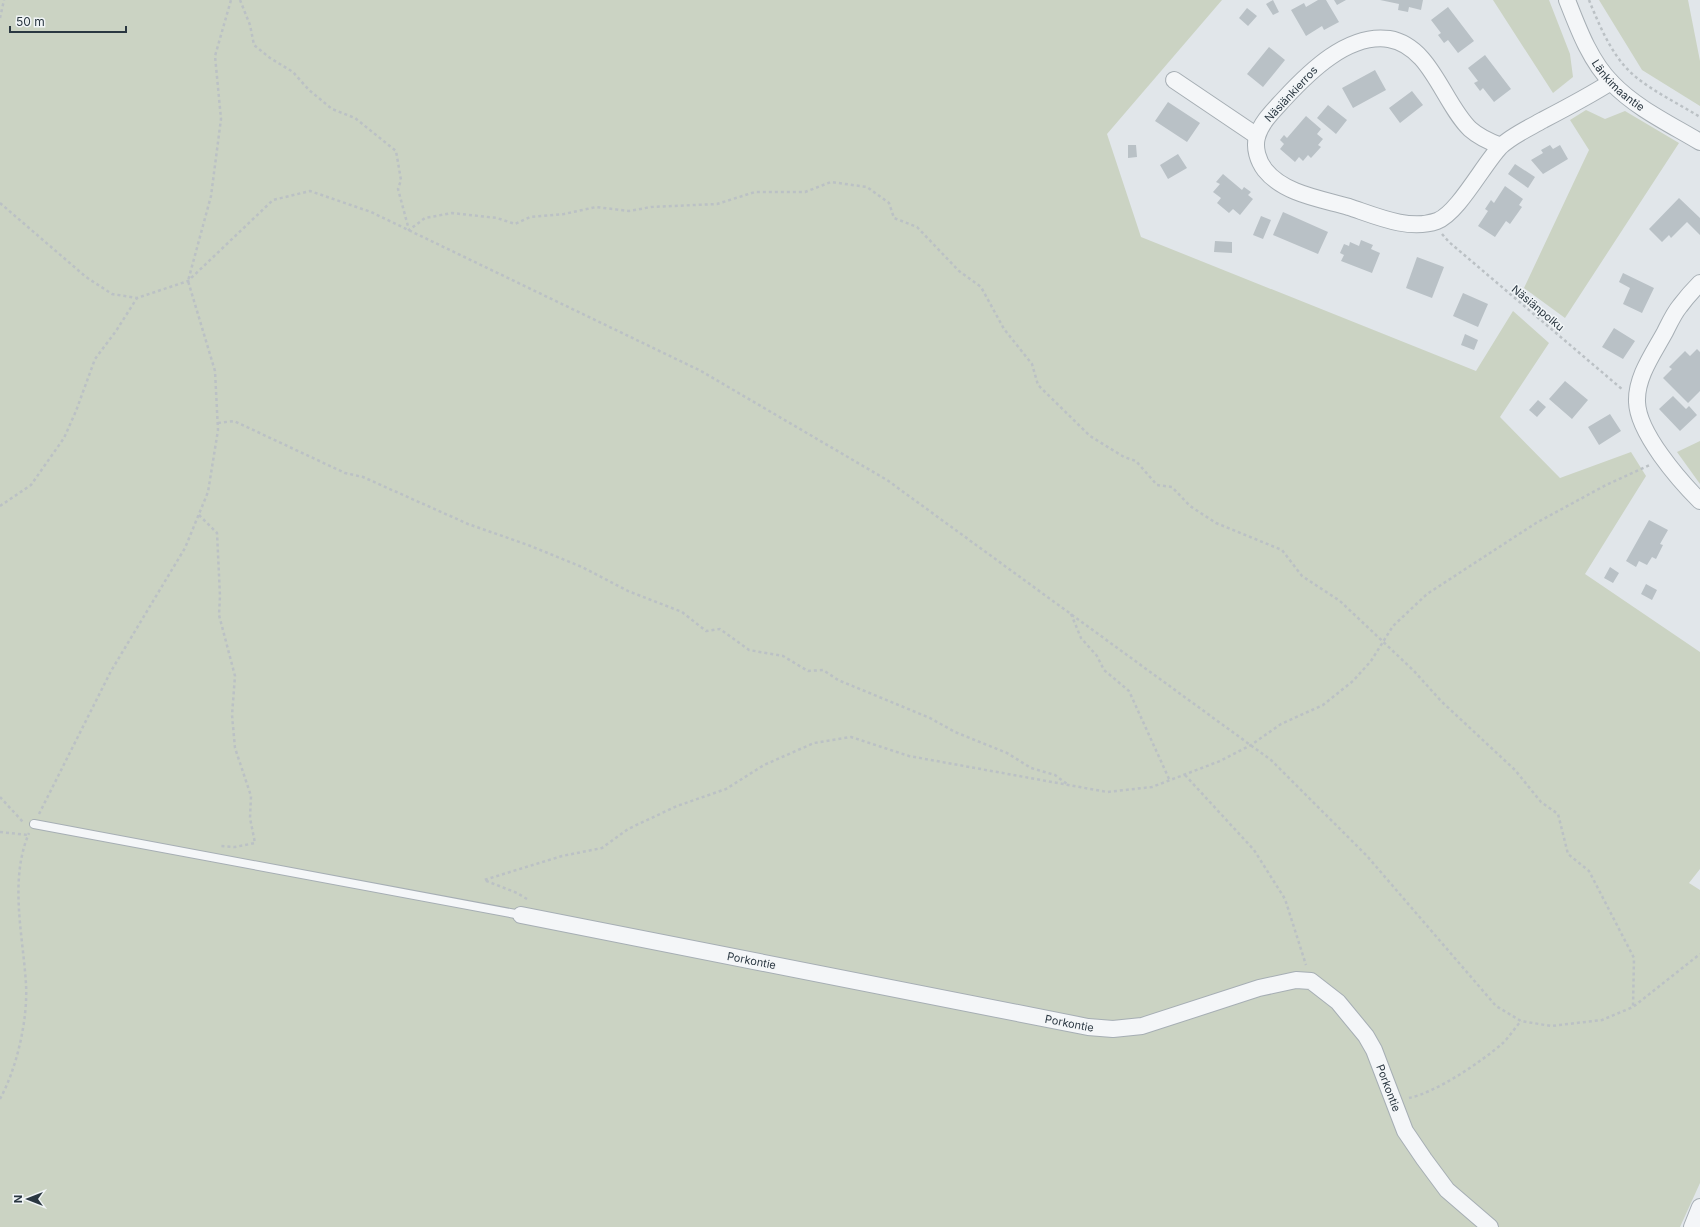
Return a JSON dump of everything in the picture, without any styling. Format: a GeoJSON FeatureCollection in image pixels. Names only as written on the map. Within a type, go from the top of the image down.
{"type":"FeatureCollection","features":[{"type":"Feature","properties":{"kind":"street","name":"Länkimaantie"},"geometry":{"type":"LineString","coordinates":[[1567,0],[1592,56],[1611,82],[1633,101],[1700,142]]}},
{"type":"Feature","properties":{"kind":"street","name":"Näsiänkierros"},"geometry":{"type":"LineString","coordinates":[[1257,136],[1271,114],[1310,71],[1326,59],[1359,43],[1383,38],[1401,43],[1416,53],[1461,118],[1471,129],[1501,146]]}},
{"type":"Feature","properties":{"kind":"street"},"geometry":{"type":"LineString","coordinates":[[1174,80],[1257,136],[1257,153],[1260,162],[1274,178],[1284,185],[1318,198],[1402,223],[1415,224],[1440,220],[1452,209],[1501,146],[1522,132],[1611,82]]}},
{"type":"Feature","properties":{"kind":"street"},"geometry":{"type":"LineString","coordinates":[[1700,283],[1679,307],[1647,365],[1640,382],[1637,402],[1643,425],[1664,458],[1700,502]]}},
{"type":"Feature","properties":{"kind":"street","name":"Porkontie"},"geometry":{"type":"LineString","coordinates":[[521,915],[1080,1025],[1112,1029],[1142,1026],[1259,988],[1296,980],[1311,981],[1338,1002],[1366,1036],[1374,1050],[1405,1131],[1447,1190],[1490,1227]]}},
{"type":"Feature","properties":{"kind":"street"},"geometry":{"type":"LineString","coordinates":[[1692,1227],[1700,1207]]}},
{"type":"Feature","properties":{"kind":"lane"},"geometry":{"type":"LineString","coordinates":[[32,829],[521,915]]}},
{"type":"Feature","properties":{"kind":"path"},"geometry":{"type":"LineString","coordinates":[[0,18],[4,0]]}},
{"type":"Feature","properties":{"kind":"path"},"geometry":{"type":"LineString","coordinates":[[0,1099],[15,1064],[22,1031],[26,986],[20,912],[19,875],[28,835],[111,671],[185,548],[208,492],[218,430],[215,371],[188,281],[211,196],[221,119],[215,56],[231,0]]}},
{"type":"Feature","properties":{"kind":"path"},"geometry":{"type":"LineString","coordinates":[[240,0],[250,25],[254,45],[270,58],[293,72],[309,90],[332,108],[355,118],[396,151],[401,180],[398,189],[409,230]]}},
{"type":"Feature","properties":{"kind":"path"},"geometry":{"type":"LineString","coordinates":[[1589,0],[1602,30],[1618,57],[1633,74],[1700,117]]}},
{"type":"Feature","properties":{"kind":"path"},"geometry":{"type":"LineString","coordinates":[[409,230],[425,218],[452,213],[497,218],[515,224],[530,217],[564,214],[596,207],[629,211],[651,207],[718,204],[754,192],[805,192],[831,182],[867,187],[890,203],[894,218],[917,226],[959,271],[981,288],[1004,329],[1032,364],[1038,386],[1090,436],[1124,457],[1136,461],[1157,485],[1172,487],[1190,506],[1216,523],[1282,550],[1302,576],[1340,600],[1414,671],[1440,701],[1515,770],[1541,802],[1558,814],[1568,854],[1589,871],[1634,958],[1633,1007]]}},
{"type":"Feature","properties":{"kind":"path"},"geometry":{"type":"LineString","coordinates":[[0,203],[86,277],[112,294],[137,298],[188,281],[273,200],[310,191],[371,212],[701,371],[887,480],[1271,760],[1368,856],[1496,1006],[1521,1021],[1551,1026],[1602,1020],[1633,1007],[1700,954]]}},
{"type":"Feature","properties":{"kind":"path","name":"Näsiänpolku"},"geometry":{"type":"LineString","coordinates":[[1432,222],[1449,242],[1637,402]]}},
{"type":"Feature","properties":{"kind":"path"},"geometry":{"type":"LineString","coordinates":[[0,506],[31,486],[64,438],[76,412],[95,359],[116,332],[137,298]]}},
{"type":"Feature","properties":{"kind":"path"},"geometry":{"type":"LineString","coordinates":[[218,423],[234,421],[345,473],[363,477],[391,488],[426,507],[582,567],[628,591],[682,612],[706,631],[720,629],[748,650],[783,656],[808,671],[823,670],[838,680],[930,718],[954,732],[1007,753],[1032,768],[1054,775],[1068,785]]}},
{"type":"Feature","properties":{"kind":"path"},"geometry":{"type":"LineString","coordinates":[[533,903],[517,892],[484,880],[562,856],[602,848],[628,829],[676,806],[726,788],[764,765],[814,743],[851,737],[909,756],[1107,792],[1152,787],[1170,781],[1251,745],[1281,724],[1323,705],[1353,680],[1371,662],[1393,626],[1427,594],[1536,523],[1606,486],[1664,458]]}},
{"type":"Feature","properties":{"kind":"path"},"geometry":{"type":"LineString","coordinates":[[198,515],[217,533],[220,596],[219,615],[234,676],[232,715],[234,748],[251,796],[250,818],[255,843],[234,847],[213,845]]}},
{"type":"Feature","properties":{"kind":"path"},"geometry":{"type":"LineString","coordinates":[[1071,613],[1081,638],[1097,656],[1104,670],[1129,691],[1170,781]]}},
{"type":"Feature","properties":{"kind":"path"},"geometry":{"type":"LineString","coordinates":[[1185,775],[1254,850],[1285,899],[1311,981]]}},
{"type":"Feature","properties":{"kind":"path"},"geometry":{"type":"LineString","coordinates":[[0,797],[32,829]]}},
{"type":"Feature","properties":{"kind":"path"},"geometry":{"type":"LineString","coordinates":[[0,832],[28,835]]}},
{"type":"Feature","properties":{"kind":"path"},"geometry":{"type":"LineString","coordinates":[[1393,1102],[1415,1097],[1440,1087],[1504,1042],[1521,1021]]}},
{"type":"Feature","properties":{"kind":"green space"},"geometry":{"type":"Polygon","coordinates":[[[0,0],[1222,0],[1107,134],[1141,237],[1476,371],[1513,311],[1549,343],[1500,417],[1560,478],[1631,452],[1646,476],[1585,574],[1700,652],[1700,869],[1689,883],[1700,890],[1700,1183],[1680,1227],[0,1227],[0,0]]]}},
{"type":"Feature","properties":{"kind":"green space"},"geometry":{"type":"Polygon","coordinates":[[[1493,0],[1549,0],[1570,54],[1573,77],[1553,93],[1493,0]]]}},
{"type":"Feature","properties":{"kind":"green space"},"geometry":{"type":"Polygon","coordinates":[[[1599,0],[1688,0],[1700,61],[1700,106],[1642,70],[1599,0]]]}},
{"type":"Feature","properties":{"kind":"green space"},"geometry":{"type":"Polygon","coordinates":[[[1586,110],[1605,119],[1625,111],[1679,143],[1565,318],[1524,288],[1589,150],[1570,120],[1586,110]]]}},
{"type":"Feature","properties":{"kind":"green space"},"geometry":{"type":"Polygon","coordinates":[[[1700,441],[1700,484],[1677,452],[1700,441]]]}},
{"type":"Feature","properties":{"kind":"building"},"geometry":{"type":"Polygon","coordinates":[[[1273,0],[1279,12],[1273,15],[1266,4],[1273,0]]]}},
{"type":"Feature","properties":{"kind":"building"},"geometry":{"type":"Polygon","coordinates":[[[1318,0],[1326,0],[1339,22],[1324,30],[1322,26],[1306,36],[1291,10],[1304,3],[1306,7],[1318,0]]]}},
{"type":"Feature","properties":{"kind":"building"},"geometry":{"type":"Polygon","coordinates":[[[1334,0],[1346,0],[1337,5],[1334,0]]]}},
{"type":"Feature","properties":{"kind":"building"},"geometry":{"type":"Polygon","coordinates":[[[1380,0],[1423,0],[1421,10],[1409,7],[1408,12],[1398,10],[1399,4],[1380,0]]]}},
{"type":"Feature","properties":{"kind":"building"},"geometry":{"type":"Polygon","coordinates":[[[1448,7],[1474,41],[1458,53],[1448,40],[1444,43],[1438,35],[1441,33],[1431,20],[1448,7]]]}},
{"type":"Feature","properties":{"kind":"building"},"geometry":{"type":"Polygon","coordinates":[[[1247,8],[1257,16],[1248,26],[1239,18],[1247,8]]]}},
{"type":"Feature","properties":{"kind":"building"},"geometry":{"type":"Polygon","coordinates":[[[1269,47],[1285,60],[1263,87],[1247,74],[1269,47]]]}},
{"type":"Feature","properties":{"kind":"building"},"geometry":{"type":"Polygon","coordinates":[[[1485,55],[1511,89],[1494,102],[1483,88],[1480,91],[1474,83],[1478,81],[1468,68],[1485,55]]]}},
{"type":"Feature","properties":{"kind":"building"},"geometry":{"type":"Polygon","coordinates":[[[1375,70],[1386,90],[1353,108],[1342,88],[1375,70]]]}},
{"type":"Feature","properties":{"kind":"building"},"geometry":{"type":"Polygon","coordinates":[[[1412,91],[1423,105],[1400,123],[1389,108],[1412,91]]]}},
{"type":"Feature","properties":{"kind":"building"},"geometry":{"type":"Polygon","coordinates":[[[1168,102],[1200,123],[1187,142],[1155,121],[1168,102]]]}},
{"type":"Feature","properties":{"kind":"building"},"geometry":{"type":"Polygon","coordinates":[[[1328,105],[1347,120],[1336,134],[1317,118],[1328,105]]]}},
{"type":"Feature","properties":{"kind":"building"},"geometry":{"type":"Polygon","coordinates":[[[1306,116],[1321,129],[1317,134],[1323,139],[1318,145],[1321,147],[1311,158],[1308,155],[1303,161],[1299,157],[1295,162],[1280,149],[1284,144],[1280,140],[1284,135],[1287,138],[1306,116]]]}},
{"type":"Feature","properties":{"kind":"building"},"geometry":{"type":"Polygon","coordinates":[[[1128,145],[1136,145],[1137,157],[1128,158],[1128,145]]]}},
{"type":"Feature","properties":{"kind":"building"},"geometry":{"type":"Polygon","coordinates":[[[1550,145],[1553,149],[1560,145],[1568,159],[1543,174],[1531,160],[1543,153],[1541,150],[1550,145]]]}},
{"type":"Feature","properties":{"kind":"building"},"geometry":{"type":"Polygon","coordinates":[[[1178,154],[1187,168],[1168,179],[1160,165],[1178,154]]]}},
{"type":"Feature","properties":{"kind":"building"},"geometry":{"type":"Polygon","coordinates":[[[1515,164],[1535,177],[1528,188],[1508,174],[1515,164]]]}},
{"type":"Feature","properties":{"kind":"building"},"geometry":{"type":"Polygon","coordinates":[[[1223,174],[1242,190],[1244,187],[1251,192],[1248,195],[1253,199],[1240,215],[1233,209],[1229,213],[1217,203],[1221,198],[1213,192],[1220,184],[1216,182],[1223,174]]]}},
{"type":"Feature","properties":{"kind":"building"},"geometry":{"type":"Polygon","coordinates":[[[1505,186],[1523,199],[1519,205],[1522,207],[1510,224],[1506,221],[1495,237],[1478,226],[1488,211],[1485,209],[1491,200],[1494,203],[1505,186]]]}},
{"type":"Feature","properties":{"kind":"building"},"geometry":{"type":"Polygon","coordinates":[[[1679,198],[1700,218],[1700,235],[1687,222],[1671,238],[1669,235],[1662,242],[1649,229],[1679,198]]]}},
{"type":"Feature","properties":{"kind":"building"},"geometry":{"type":"Polygon","coordinates":[[[1283,212],[1328,232],[1318,254],[1273,235],[1283,212]]]}},
{"type":"Feature","properties":{"kind":"building"},"geometry":{"type":"Polygon","coordinates":[[[1261,216],[1271,220],[1263,239],[1253,235],[1261,216]]]}},
{"type":"Feature","properties":{"kind":"building"},"geometry":{"type":"Polygon","coordinates":[[[1361,240],[1373,245],[1371,249],[1380,253],[1372,273],[1341,261],[1344,255],[1340,253],[1344,244],[1349,246],[1350,242],[1359,246],[1361,240]]]}},
{"type":"Feature","properties":{"kind":"building"},"geometry":{"type":"Polygon","coordinates":[[[1215,241],[1232,242],[1232,253],[1214,252],[1215,241]]]}},
{"type":"Feature","properties":{"kind":"building"},"geometry":{"type":"Polygon","coordinates":[[[1417,257],[1444,267],[1432,298],[1406,288],[1417,257]]]}},
{"type":"Feature","properties":{"kind":"building"},"geometry":{"type":"Polygon","coordinates":[[[1623,273],[1654,288],[1642,313],[1623,304],[1630,288],[1619,282],[1623,273]]]}},
{"type":"Feature","properties":{"kind":"building"},"geometry":{"type":"Polygon","coordinates":[[[1463,293],[1488,304],[1478,327],[1453,316],[1463,293]]]}},
{"type":"Feature","properties":{"kind":"building"},"geometry":{"type":"Polygon","coordinates":[[[1614,328],[1635,341],[1623,359],[1602,347],[1614,328]]]}},
{"type":"Feature","properties":{"kind":"building"},"geometry":{"type":"Polygon","coordinates":[[[1465,334],[1478,340],[1474,350],[1461,345],[1465,334]]]}},
{"type":"Feature","properties":{"kind":"building"},"geometry":{"type":"Polygon","coordinates":[[[1697,349],[1700,352],[1700,391],[1688,403],[1663,378],[1672,369],[1669,367],[1685,351],[1690,356],[1697,349]]]}},
{"type":"Feature","properties":{"kind":"building"},"geometry":{"type":"Polygon","coordinates":[[[1565,381],[1588,400],[1572,419],[1549,399],[1565,381]]]}},
{"type":"Feature","properties":{"kind":"building"},"geometry":{"type":"Polygon","coordinates":[[[1673,396],[1686,409],[1689,406],[1697,415],[1680,431],[1659,409],[1673,396]]]}},
{"type":"Feature","properties":{"kind":"building"},"geometry":{"type":"Polygon","coordinates":[[[1538,400],[1546,407],[1537,417],[1529,410],[1538,400]]]}},
{"type":"Feature","properties":{"kind":"building"},"geometry":{"type":"Polygon","coordinates":[[[1610,414],[1621,431],[1599,445],[1588,427],[1610,414]]]}},
{"type":"Feature","properties":{"kind":"building"},"geometry":{"type":"Polygon","coordinates":[[[1649,520],[1668,530],[1660,544],[1663,545],[1656,559],[1652,557],[1647,565],[1639,561],[1636,567],[1626,561],[1649,520]]]}},
{"type":"Feature","properties":{"kind":"building"},"geometry":{"type":"Polygon","coordinates":[[[1610,567],[1619,573],[1613,583],[1604,578],[1610,567]]]}},
{"type":"Feature","properties":{"kind":"building"},"geometry":{"type":"Polygon","coordinates":[[[1646,584],[1657,590],[1652,600],[1641,594],[1646,584]]]}}]}
